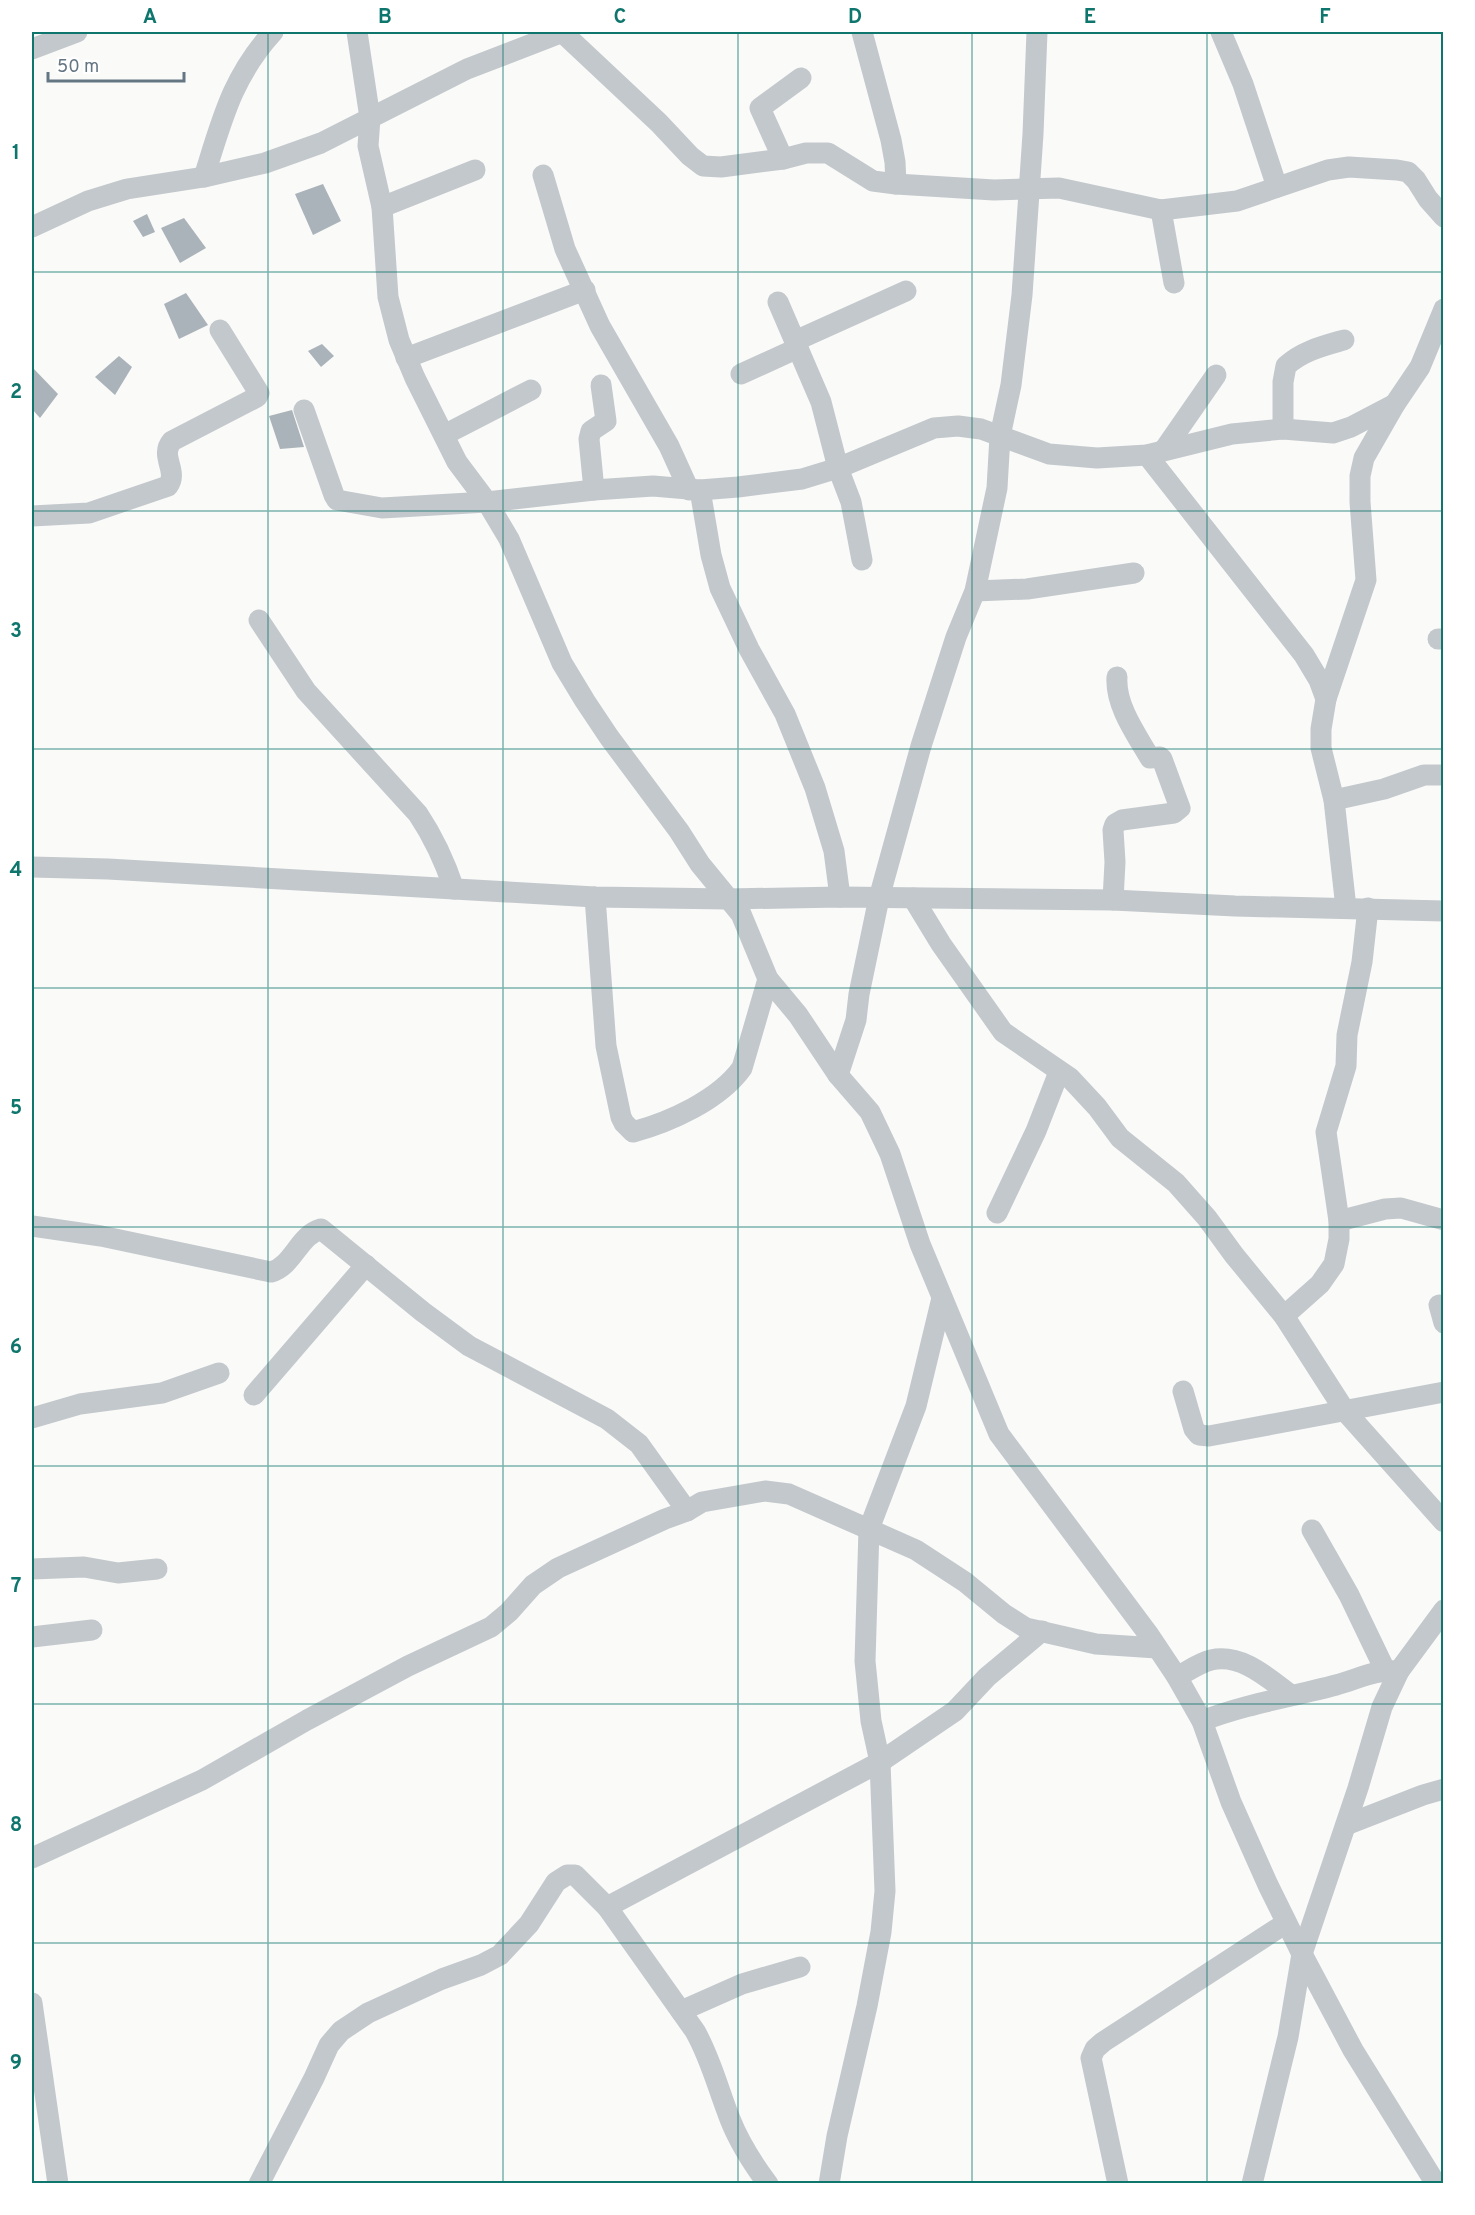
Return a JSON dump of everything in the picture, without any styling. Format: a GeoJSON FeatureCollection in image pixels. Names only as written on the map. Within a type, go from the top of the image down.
{"type":"FeatureCollection","features":[{"type":"Feature","properties":{"kind":"street"},"geometry":{"type":"LineString","coordinates":[[32,49],[76,32]]}},
{"type":"Feature","properties":{"kind":"street"},"geometry":{"type":"LineString","coordinates":[[204,177],[228,101],[255,51],[273,32]]}},
{"type":"Feature","properties":{"kind":"street"},"geometry":{"type":"LineString","coordinates":[[357,32],[370,118],[368,146],[381,207],[388,297],[406,358],[457,462],[487,502],[509,539],[562,663],[609,737],[741,914],[768,979],[798,1015],[838,1075],[870,1112],[880,1131],[942,1299],[999,1434],[1052,1502],[1177,1677],[1202,1721],[1231,1802],[1286,1923],[1353,2050],[1436,2184]]}},
{"type":"Feature","properties":{"kind":"street"},"geometry":{"type":"LineString","coordinates":[[32,227],[88,201],[128,189],[204,177],[265,163],[321,144],[467,69],[562,32],[703,166],[721,167],[783,159],[806,153],[828,153],[873,181],[994,190],[1059,189],[1161,210],[1237,201],[1328,170],[1349,167],[1397,170],[1407,172],[1416,180],[1443,217]]}},
{"type":"Feature","properties":{"kind":"street"},"geometry":{"type":"LineString","coordinates":[[862,32],[896,162],[896,184]]}},
{"type":"Feature","properties":{"kind":"street"},"geometry":{"type":"LineString","coordinates":[[838,1075],[856,1020],[859,994],[879,898],[921,746],[956,637],[975,591],[997,488],[1000,436],[1013,373],[1022,295],[1033,135],[1036,32]]}},
{"type":"Feature","properties":{"kind":"street"},"geometry":{"type":"LineString","coordinates":[[1221,32],[1243,84],[1277,187]]}},
{"type":"Feature","properties":{"kind":"street"},"geometry":{"type":"LineString","coordinates":[[783,159],[760,108],[801,78]]}},
{"type":"Feature","properties":{"kind":"street"},"geometry":{"type":"LineString","coordinates":[[381,207],[475,170]]}},
{"type":"Feature","properties":{"kind":"street"},"geometry":{"type":"LineString","coordinates":[[543,175],[565,249],[600,326],[694,490],[720,588],[749,649],[785,714],[815,788],[834,851],[840,897]]}},
{"type":"Feature","properties":{"kind":"street"},"geometry":{"type":"LineString","coordinates":[[1161,210],[1174,283]]}},
{"type":"Feature","properties":{"kind":"street"},"geometry":{"type":"LineString","coordinates":[[406,358],[585,290]]}},
{"type":"Feature","properties":{"kind":"street"},"geometry":{"type":"LineString","coordinates":[[741,374],[906,291]]}},
{"type":"Feature","properties":{"kind":"street"},"geometry":{"type":"LineString","coordinates":[[778,302],[821,402],[838,468],[851,502],[862,560]]}},
{"type":"Feature","properties":{"kind":"street"},"geometry":{"type":"LineString","coordinates":[[1346,908],[1334,800],[1322,748],[1321,729],[1326,699],[1366,580],[1360,476],[1364,458],[1395,404],[1420,367],[1443,309]]}},
{"type":"Feature","properties":{"kind":"street"},"geometry":{"type":"LineString","coordinates":[[32,516],[89,513],[168,486],[172,474],[166,455],[167,447],[172,441],[257,397],[259,393],[220,330]]}},
{"type":"Feature","properties":{"kind":"street"},"geometry":{"type":"LineString","coordinates":[[1283,429],[1283,382],[1286,366],[1293,359],[1316,348],[1344,340]]}},
{"type":"Feature","properties":{"kind":"street"},"geometry":{"type":"LineString","coordinates":[[1156,453],[1216,375]]}},
{"type":"Feature","properties":{"kind":"street"},"geometry":{"type":"LineString","coordinates":[[594,490],[589,439],[591,431],[606,421],[601,385]]}},
{"type":"Feature","properties":{"kind":"street"},"geometry":{"type":"LineString","coordinates":[[444,435],[531,390]]}},
{"type":"Feature","properties":{"kind":"street"},"geometry":{"type":"LineString","coordinates":[[304,410],[337,500],[382,508],[487,502],[653,486],[694,490],[802,479],[838,468],[934,428],[958,426],[981,429],[1049,454],[1097,458],[1156,453],[1232,434],[1283,429],[1333,433],[1351,427],[1395,404]]}},
{"type":"Feature","properties":{"kind":"street"},"geometry":{"type":"LineString","coordinates":[[1156,453],[1304,655],[1319,680],[1326,699]]}},
{"type":"Feature","properties":{"kind":"street"},"geometry":{"type":"LineString","coordinates":[[975,591],[1027,589],[1134,573]]}},
{"type":"Feature","properties":{"kind":"street"},"geometry":{"type":"LineString","coordinates":[[259,620],[306,691],[418,814],[432,835],[444,860],[454,889]]}},
{"type":"Feature","properties":{"kind":"street"},"geometry":{"type":"LineString","coordinates":[[1113,900],[1115,862],[1113,830],[1115,824],[1122,820],[1174,813],[1180,808],[1162,759],[1150,758],[1124,710],[1117,694],[1117,677]]}},
{"type":"Feature","properties":{"kind":"street"},"geometry":{"type":"LineString","coordinates":[[1334,800],[1384,789],[1424,775],[1443,775]]}},
{"type":"Feature","properties":{"kind":"street"},"geometry":{"type":"LineString","coordinates":[[32,867],[108,869],[595,897],[1113,900],[1235,906],[1443,910]]}},
{"type":"Feature","properties":{"kind":"street"},"geometry":{"type":"LineString","coordinates":[[595,897],[606,1046],[621,1117],[633,1132],[660,1124],[680,1114],[725,1088],[734,1079],[742,1068],[768,979]]}},
{"type":"Feature","properties":{"kind":"street"},"geometry":{"type":"LineString","coordinates":[[913,898],[941,944],[1003,1032],[1070,1078],[1083,1090],[1120,1138],[1176,1183],[1207,1218],[1284,1316],[1345,1411],[1443,1522]]}},
{"type":"Feature","properties":{"kind":"street"},"geometry":{"type":"LineString","coordinates":[[1284,1316],[1320,1284],[1334,1264],[1339,1239],[1339,1221],[1326,1132],[1346,1066],[1347,1035],[1362,962],[1368,908]]}},
{"type":"Feature","properties":{"kind":"street"},"geometry":{"type":"LineString","coordinates":[[997,1213],[1036,1131],[1059,1072]]}},
{"type":"Feature","properties":{"kind":"street"},"geometry":{"type":"LineString","coordinates":[[1339,1221],[1385,1209],[1401,1208],[1443,1220]]}},
{"type":"Feature","properties":{"kind":"street"},"geometry":{"type":"LineString","coordinates":[[32,1226],[101,1236],[271,1272],[286,1263],[311,1235],[321,1229],[423,1312],[469,1346],[607,1419],[639,1444],[687,1511]]}},
{"type":"Feature","properties":{"kind":"street"},"geometry":{"type":"LineString","coordinates":[[254,1395],[366,1264]]}},
{"type":"Feature","properties":{"kind":"street"},"geometry":{"type":"LineString","coordinates":[[829,2184],[837,2136],[867,2006],[881,1932],[885,1891],[880,1762],[871,1721],[866,1661],[869,1529],[916,1406],[942,1299]]}},
{"type":"Feature","properties":{"kind":"street"},"geometry":{"type":"LineString","coordinates":[[32,1418],[80,1404],[162,1393],[219,1373]]}},
{"type":"Feature","properties":{"kind":"street"},"geometry":{"type":"LineString","coordinates":[[1183,1391],[1194,1430],[1199,1435],[1209,1436],[1443,1392]]}},
{"type":"Feature","properties":{"kind":"street"},"geometry":{"type":"LineString","coordinates":[[32,1858],[202,1780],[408,1666],[491,1627],[510,1612],[533,1585],[558,1568],[687,1511],[702,1502],[765,1491],[789,1494],[916,1550],[965,1582],[1004,1614],[1026,1628],[1096,1644],[1157,1648]]}},
{"type":"Feature","properties":{"kind":"street"},"geometry":{"type":"LineString","coordinates":[[1312,1530],[1392,1670]]}},
{"type":"Feature","properties":{"kind":"street"},"geometry":{"type":"LineString","coordinates":[[32,1569],[84,1567],[118,1573],[157,1569]]}},
{"type":"Feature","properties":{"kind":"street"},"geometry":{"type":"LineString","coordinates":[[1252,2184],[1288,2037],[1302,1954],[1346,1825],[1392,1670],[1443,1610]]}},
{"type":"Feature","properties":{"kind":"street"},"geometry":{"type":"LineString","coordinates":[[32,1637],[92,1630]]}},
{"type":"Feature","properties":{"kind":"street"},"geometry":{"type":"LineString","coordinates":[[607,1907],[880,1762],[956,1711],[987,1677],[1042,1631]]}},
{"type":"Feature","properties":{"kind":"street"},"geometry":{"type":"LineString","coordinates":[[1177,1677],[1211,1660],[1224,1659],[1243,1663],[1291,1695]]}},
{"type":"Feature","properties":{"kind":"street"},"geometry":{"type":"LineString","coordinates":[[1202,1721],[1232,1709],[1392,1670]]}},
{"type":"Feature","properties":{"kind":"street"},"geometry":{"type":"LineString","coordinates":[[1346,1825],[1443,1789]]}},
{"type":"Feature","properties":{"kind":"street"},"geometry":{"type":"LineString","coordinates":[[261,2183],[329,2045],[341,2031],[368,2013],[500,1955],[529,1924],[556,1882],[575,1875],[607,1907],[681,2011],[707,2052],[738,2136],[753,2164],[768,2184]]}},
{"type":"Feature","properties":{"kind":"street"},"geometry":{"type":"LineString","coordinates":[[1118,2184],[1090,2058],[1095,2049],[1286,1923]]}},
{"type":"Feature","properties":{"kind":"street"},"geometry":{"type":"LineString","coordinates":[[681,2011],[742,1984],[800,1967]]}},
{"type":"Feature","properties":{"kind":"street"},"geometry":{"type":"LineString","coordinates":[[32,2003],[58,2184]]}},
{"type":"Feature","properties":{"kind":"building"},"geometry":{"type":"Polygon","coordinates":[[[323,184],[341,221],[313,235],[295,194],[323,184]]]}},
{"type":"Feature","properties":{"kind":"building"},"geometry":{"type":"Polygon","coordinates":[[[147,214],[155,232],[143,237],[133,221],[147,214]]]}},
{"type":"Feature","properties":{"kind":"building"},"geometry":{"type":"Polygon","coordinates":[[[184,218],[206,248],[180,263],[161,228],[184,218]]]}},
{"type":"Feature","properties":{"kind":"building"},"geometry":{"type":"Polygon","coordinates":[[[186,293],[208,325],[179,339],[164,304],[186,293]]]}},
{"type":"Feature","properties":{"kind":"building"},"geometry":{"type":"Polygon","coordinates":[[[322,344],[334,356],[321,367],[308,351],[322,344]]]}},
{"type":"Feature","properties":{"kind":"building"},"geometry":{"type":"Polygon","coordinates":[[[119,356],[132,367],[115,395],[95,377],[119,356]]]}},
{"type":"Feature","properties":{"kind":"building"},"geometry":{"type":"Polygon","coordinates":[[[32,367],[58,394],[40,418],[32,409],[32,367]]]}},
{"type":"Feature","properties":{"kind":"building"},"geometry":{"type":"Polygon","coordinates":[[[292,410],[304,447],[280,449],[269,416],[292,410]]]}}]}
